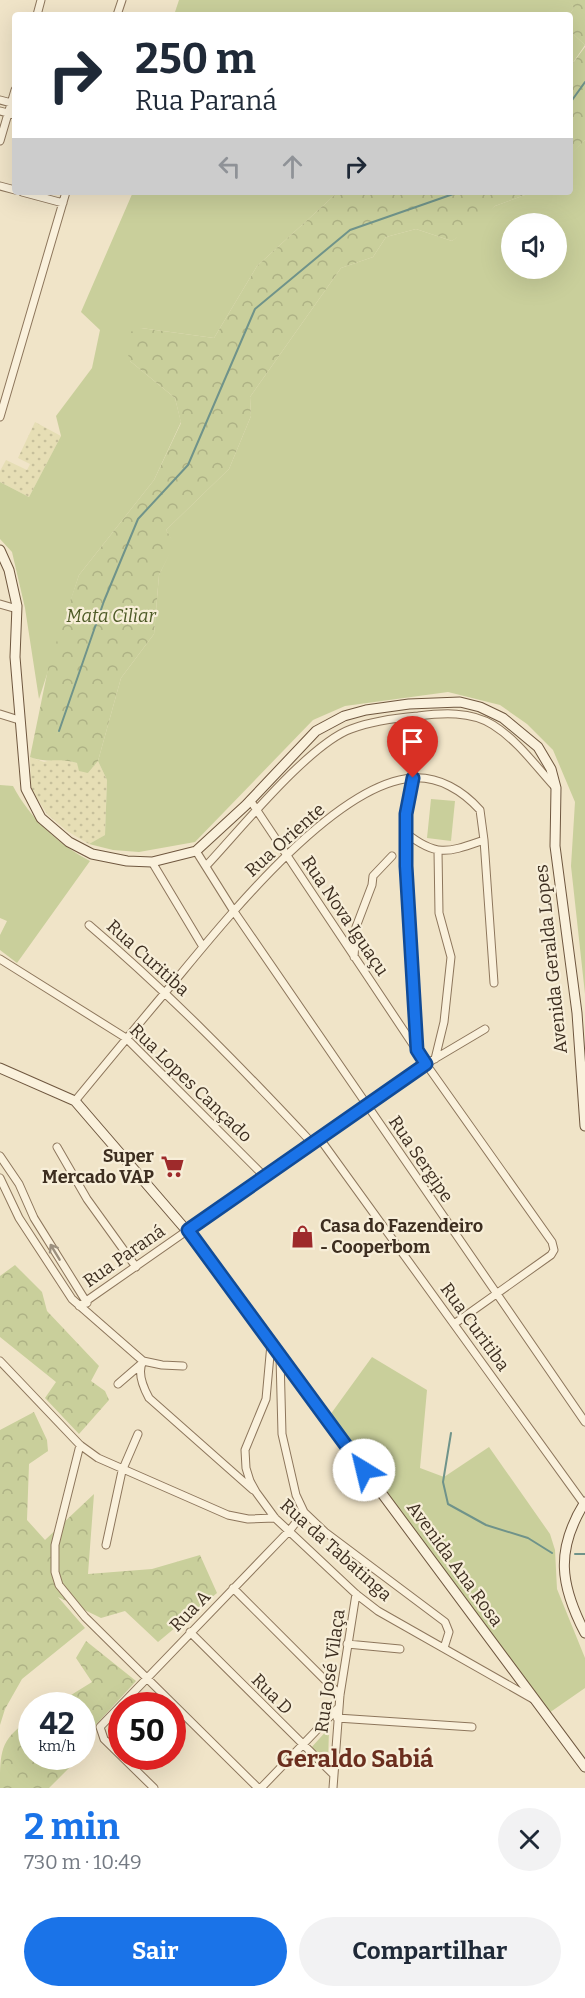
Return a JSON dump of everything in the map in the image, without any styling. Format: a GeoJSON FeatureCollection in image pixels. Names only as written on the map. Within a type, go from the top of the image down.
{"type":"FeatureCollection","features":[{"type":"Feature","properties":{"kind":"main road","name":"Avenida Geralda Lopes"},"geometry":{"type":"LineString","coordinates":[[0,550],[9,570],[17,609],[15,657],[26,789],[41,818],[69,842],[92,854],[127,861],[152,862],[196,851],[250,800],[316,731],[333,721],[366,710],[460,702],[480,707],[503,718],[523,732],[538,747],[551,769],[556,788],[555,846],[577,1013],[585,1126]]}},
{"type":"Feature","properties":{"kind":"main road"},"geometry":{"type":"LineString","coordinates":[[0,1068],[75,1101]]}},
{"type":"Feature","properties":{"kind":"main road","name":"Avenida Ana Rosa"},"geometry":{"type":"LineString","coordinates":[[75,1101],[188,1230],[585,1767]]}},
{"type":"Feature","properties":{"kind":"main road"},"geometry":{"type":"LineString","coordinates":[[585,1503],[573,1522],[563,1556],[569,1598],[585,1633]]}},
{"type":"Feature","properties":{"kind":"street"},"geometry":{"type":"LineString","coordinates":[[0,111],[12,114],[0,141]]}},
{"type":"Feature","properties":{"kind":"street"},"geometry":{"type":"LineString","coordinates":[[33,195],[63,203]]}},
{"type":"Feature","properties":{"kind":"street"},"geometry":{"type":"LineString","coordinates":[[0,417],[65,195]]}},
{"type":"Feature","properties":{"kind":"street"},"geometry":{"type":"LineString","coordinates":[[0,604],[17,609]]}},
{"type":"Feature","properties":{"kind":"street"},"geometry":{"type":"LineString","coordinates":[[0,714],[19,720]]}},
{"type":"Feature","properties":{"kind":"street"},"geometry":{"type":"LineString","coordinates":[[206,866],[317,749],[349,729],[386,720],[428,714],[465,715],[490,723],[510,737],[556,788]]}},
{"type":"Feature","properties":{"kind":"street"},"geometry":{"type":"LineString","coordinates":[[413,778],[407,805],[406,833],[407,896],[417,1050]]}},
{"type":"Feature","properties":{"kind":"street","name":"Rua Oriente"},"geometry":{"type":"LineString","coordinates":[[75,1101],[233,910],[286,856],[348,805],[388,784],[413,778],[440,782],[470,800],[480,810],[494,983]]}},
{"type":"Feature","properties":{"kind":"street","name":"Rua Nova Iguaçu"},"geometry":{"type":"LineString","coordinates":[[250,800],[426,1064],[550,1237],[554,1246],[551,1255],[496,1294]]}},
{"type":"Feature","properties":{"kind":"street"},"geometry":{"type":"LineString","coordinates":[[406,833],[418,843],[438,851],[458,849],[484,840]]}},
{"type":"Feature","properties":{"kind":"street","name":"Rua Sergipe"},"geometry":{"type":"LineString","coordinates":[[196,851],[233,910],[585,1422]]}},
{"type":"Feature","properties":{"kind":"street"},"geometry":{"type":"LineString","coordinates":[[435,1059],[444,1022],[451,957],[439,913],[438,851]]}},
{"type":"Feature","properties":{"kind":"street"},"geometry":{"type":"LineString","coordinates":[[354,957],[356,927],[372,885],[373,876],[392,856]]}},
{"type":"Feature","properties":{"kind":"street"},"geometry":{"type":"LineString","coordinates":[[152,862],[203,947]]}},
{"type":"Feature","properties":{"kind":"street","name":"Rua Curitiba"},"geometry":{"type":"LineString","coordinates":[[88,925],[165,992],[313,1144]]}},
{"type":"Feature","properties":{"kind":"street","name":"Rua Lopes Cançado"},"geometry":{"type":"LineString","coordinates":[[0,959],[126,1038],[265,1177]]}},
{"type":"Feature","properties":{"kind":"street","name":"Rua Paraná"},"geometry":{"type":"LineString","coordinates":[[79,1306],[426,1064],[485,1029]]}},
{"type":"Feature","properties":{"kind":"street","name":"Rua Curitiba"},"geometry":{"type":"LineString","coordinates":[[320,1139],[585,1503]]}},
{"type":"Feature","properties":{"kind":"street"},"geometry":{"type":"LineString","coordinates":[[57,1147],[87,1199],[136,1267]]}},
{"type":"Feature","properties":{"kind":"street"},"geometry":{"type":"LineString","coordinates":[[0,1156],[19,1184],[34,1218],[86,1301],[91,1314]]}},
{"type":"Feature","properties":{"kind":"street"},"geometry":{"type":"LineString","coordinates":[[0,1179],[15,1181]]}},
{"type":"Feature","properties":{"kind":"street"},"geometry":{"type":"LineString","coordinates":[[0,1179],[19,1218],[79,1306],[91,1314],[142,1363],[183,1366]]}},
{"type":"Feature","properties":{"kind":"street"},"geometry":{"type":"LineString","coordinates":[[454,1324],[496,1294]]}},
{"type":"Feature","properties":{"kind":"street","name":"Rua da Tabatinga"},"geometry":{"type":"LineString","coordinates":[[271,1344],[266,1399],[245,1450],[246,1468],[256,1492],[275,1518],[356,1594],[389,1618],[535,1701]]}},
{"type":"Feature","properties":{"kind":"street"},"geometry":{"type":"LineString","coordinates":[[279,1354],[282,1434],[296,1495],[304,1512],[325,1532],[441,1617],[449,1627],[444,1648]]}},
{"type":"Feature","properties":{"kind":"street"},"geometry":{"type":"LineString","coordinates":[[0,1361],[81,1445],[98,1458],[122,1471],[228,1515],[248,1519],[275,1518]]}},
{"type":"Feature","properties":{"kind":"street"},"geometry":{"type":"LineString","coordinates":[[118,1384],[142,1363]]}},
{"type":"Feature","properties":{"kind":"street"},"geometry":{"type":"LineString","coordinates":[[142,1363],[142,1382],[148,1398],[256,1492]]}},
{"type":"Feature","properties":{"kind":"street"},"geometry":{"type":"LineString","coordinates":[[106,1545],[122,1471],[138,1434]]}},
{"type":"Feature","properties":{"kind":"street"},"geometry":{"type":"LineString","coordinates":[[81,1445],[55,1545],[55,1572],[59,1585],[68,1598],[146,1678],[260,1788],[339,1708]]}},
{"type":"Feature","properties":{"kind":"street","name":"Rua A"},"geometry":{"type":"LineString","coordinates":[[154,1788],[104,1739],[100,1731],[103,1723],[290,1530],[304,1512]]}},
{"type":"Feature","properties":{"kind":"street"},"geometry":{"type":"LineString","coordinates":[[233,1588],[340,1695]]}},
{"type":"Feature","properties":{"kind":"street","name":"Rua José Vilaça"},"geometry":{"type":"LineString","coordinates":[[333,1788],[337,1718],[356,1594]]}},
{"type":"Feature","properties":{"kind":"street","name":"Rua D"},"geometry":{"type":"LineString","coordinates":[[190,1632],[302,1746],[333,1774]]}},
{"type":"Feature","properties":{"kind":"street"},"geometry":{"type":"LineString","coordinates":[[347,1644],[400,1649]]}},
{"type":"Feature","properties":{"kind":"street"},"geometry":{"type":"LineString","coordinates":[[337,1718],[472,1726]]}},
{"type":"Feature","properties":{"kind":"shaded area"},"geometry":{"type":"Polygon","coordinates":[[[35,422],[61,436],[29,497],[0,482],[0,471],[6,460],[27,470],[30,464],[18,458],[35,422]]]}},
{"type":"Feature","properties":{"kind":"shaded area"},"geometry":{"type":"Polygon","coordinates":[[[30,757],[44,762],[59,758],[77,763],[88,773],[98,761],[107,780],[105,835],[89,844],[67,831],[47,814],[31,789],[30,757]]]}},
{"type":"Feature","properties":{"kind":"green space"},"geometry":{"type":"Polygon","coordinates":[[[179,0],[569,0],[574,8],[571,12],[175,12],[179,0]]]}},
{"type":"Feature","properties":{"kind":"green space"},"geometry":{"type":"Polygon","coordinates":[[[568,0],[585,0],[585,45],[573,34],[573,12],[571,12],[574,8],[568,0]]]}},
{"type":"Feature","properties":{"kind":"green space"},"geometry":{"type":"Polygon","coordinates":[[[573,34],[585,45],[573,63],[573,34]]]}},
{"type":"Feature","properties":{"kind":"green space"},"geometry":{"type":"Polygon","coordinates":[[[585,47],[585,140],[573,153],[573,63],[585,47]]]}},
{"type":"Feature","properties":{"kind":"green space"},"geometry":{"type":"Polygon","coordinates":[[[585,140],[585,994],[571,866],[575,802],[553,750],[527,724],[500,705],[448,692],[345,706],[313,720],[195,842],[139,852],[113,850],[89,844],[105,835],[107,780],[98,761],[121,678],[154,634],[159,575],[174,544],[166,530],[229,469],[251,416],[250,397],[341,268],[373,257],[386,237],[416,229],[452,241],[495,206],[525,195],[573,195],[573,152],[585,140]]]}},
{"type":"Feature","properties":{"kind":"green space"},"geometry":{"type":"Polygon","coordinates":[[[132,195],[335,195],[257,266],[214,338],[141,328],[130,361],[175,398],[181,422],[154,480],[79,575],[39,699],[25,608],[12,552],[0,539],[0,482],[29,497],[61,436],[56,416],[92,368],[100,330],[81,312],[132,195]]]}},
{"type":"Feature","properties":{"kind":"green space","name":"Mata Ciliar"},"geometry":{"type":"Polygon","coordinates":[[[335,195],[525,195],[495,206],[478,223],[452,241],[416,229],[386,237],[373,257],[341,268],[250,397],[251,416],[229,469],[166,530],[175,544],[159,575],[154,634],[121,678],[98,761],[88,773],[79,771],[77,763],[30,757],[49,664],[79,575],[154,480],[181,423],[175,398],[130,361],[122,335],[141,328],[214,338],[257,266],[335,195]]]}},
{"type":"Feature","properties":{"kind":"green space"},"geometry":{"type":"Polygon","coordinates":[[[0,785],[13,786],[27,809],[46,829],[67,847],[90,861],[17,963],[0,950],[0,935],[7,921],[0,918],[0,785]]]}},
{"type":"Feature","properties":{"kind":"green space"},"geometry":{"type":"Polygon","coordinates":[[[431,799],[455,801],[451,841],[427,838],[431,799]]]}},
{"type":"Feature","properties":{"kind":"green space"},"geometry":{"type":"Polygon","coordinates":[[[15,1265],[42,1292],[47,1311],[99,1366],[91,1381],[105,1391],[109,1400],[79,1434],[45,1398],[56,1382],[0,1337],[0,1276],[15,1265]]]}},
{"type":"Feature","properties":{"kind":"green space"},"geometry":{"type":"Polygon","coordinates":[[[372,1357],[427,1390],[420,1468],[444,1477],[489,1447],[550,1534],[555,1550],[557,1589],[585,1658],[585,1688],[549,1713],[330,1415],[372,1357]]]}},
{"type":"Feature","properties":{"kind":"green space"},"geometry":{"type":"Polygon","coordinates":[[[34,1412],[47,1440],[48,1451],[29,1464],[27,1520],[45,1540],[94,1494],[88,1574],[152,1569],[200,1555],[217,1593],[158,1642],[125,1611],[101,1618],[58,1597],[85,1628],[22,1679],[5,1709],[0,1725],[0,1430],[34,1412]]]}},
{"type":"Feature","properties":{"kind":"green space"},"geometry":{"type":"Polygon","coordinates":[[[86,1641],[136,1681],[126,1692],[108,1692],[108,1712],[96,1725],[96,1692],[76,1692],[92,1682],[76,1658],[86,1641]]]}},
{"type":"Feature","properties":{"kind":"green space"},"geometry":{"type":"Polygon","coordinates":[[[329,1728],[328,1765],[310,1749],[329,1728]]]}},
{"type":"Feature","properties":{"kind":"green space"},"geometry":{"type":"Polygon","coordinates":[[[18,1729],[18,1770],[67,1770],[49,1788],[0,1788],[2,1755],[13,1733],[18,1729]]]}},
{"type":"Feature","properties":{"kind":"waterway"},"geometry":{"type":"LineString","coordinates":[[573,99],[585,82]]}},
{"type":"Feature","properties":{"kind":"waterway"},"geometry":{"type":"LineString","coordinates":[[59,731],[104,601],[138,519],[188,465],[255,309],[350,230],[450,195]]}},
{"type":"Feature","properties":{"kind":"waterway"},"geometry":{"type":"LineString","coordinates":[[451,1433],[443,1482],[448,1504],[486,1525],[528,1538],[552,1553]]}},
{"type":"Feature","properties":{"kind":"waterway"},"geometry":{"type":"LineString","coordinates":[[575,1554],[585,1554]]}},
{"type":"Feature","properties":{"kind":"place","name":"Super Mercado VAP"},"geometry":{"type":"Point","coordinates":[172,1166]}},
{"type":"Feature","properties":{"kind":"place","name":"Casa do Fazendeiro - Cooperbom"},"geometry":{"type":"Point","coordinates":[302,1236]}},
{"type":"Feature","properties":{"kind":"district","name":"Geraldo Sabiá"},"geometry":{"type":"Point","coordinates":[355,1759]}},
{"type":"Feature","properties":{"kind":"route"},"geometry":{"type":"LineString","coordinates":[[364,1470],[188,1230],[426,1064],[417,1050],[406,889],[406,814],[413,778]]}}]}
